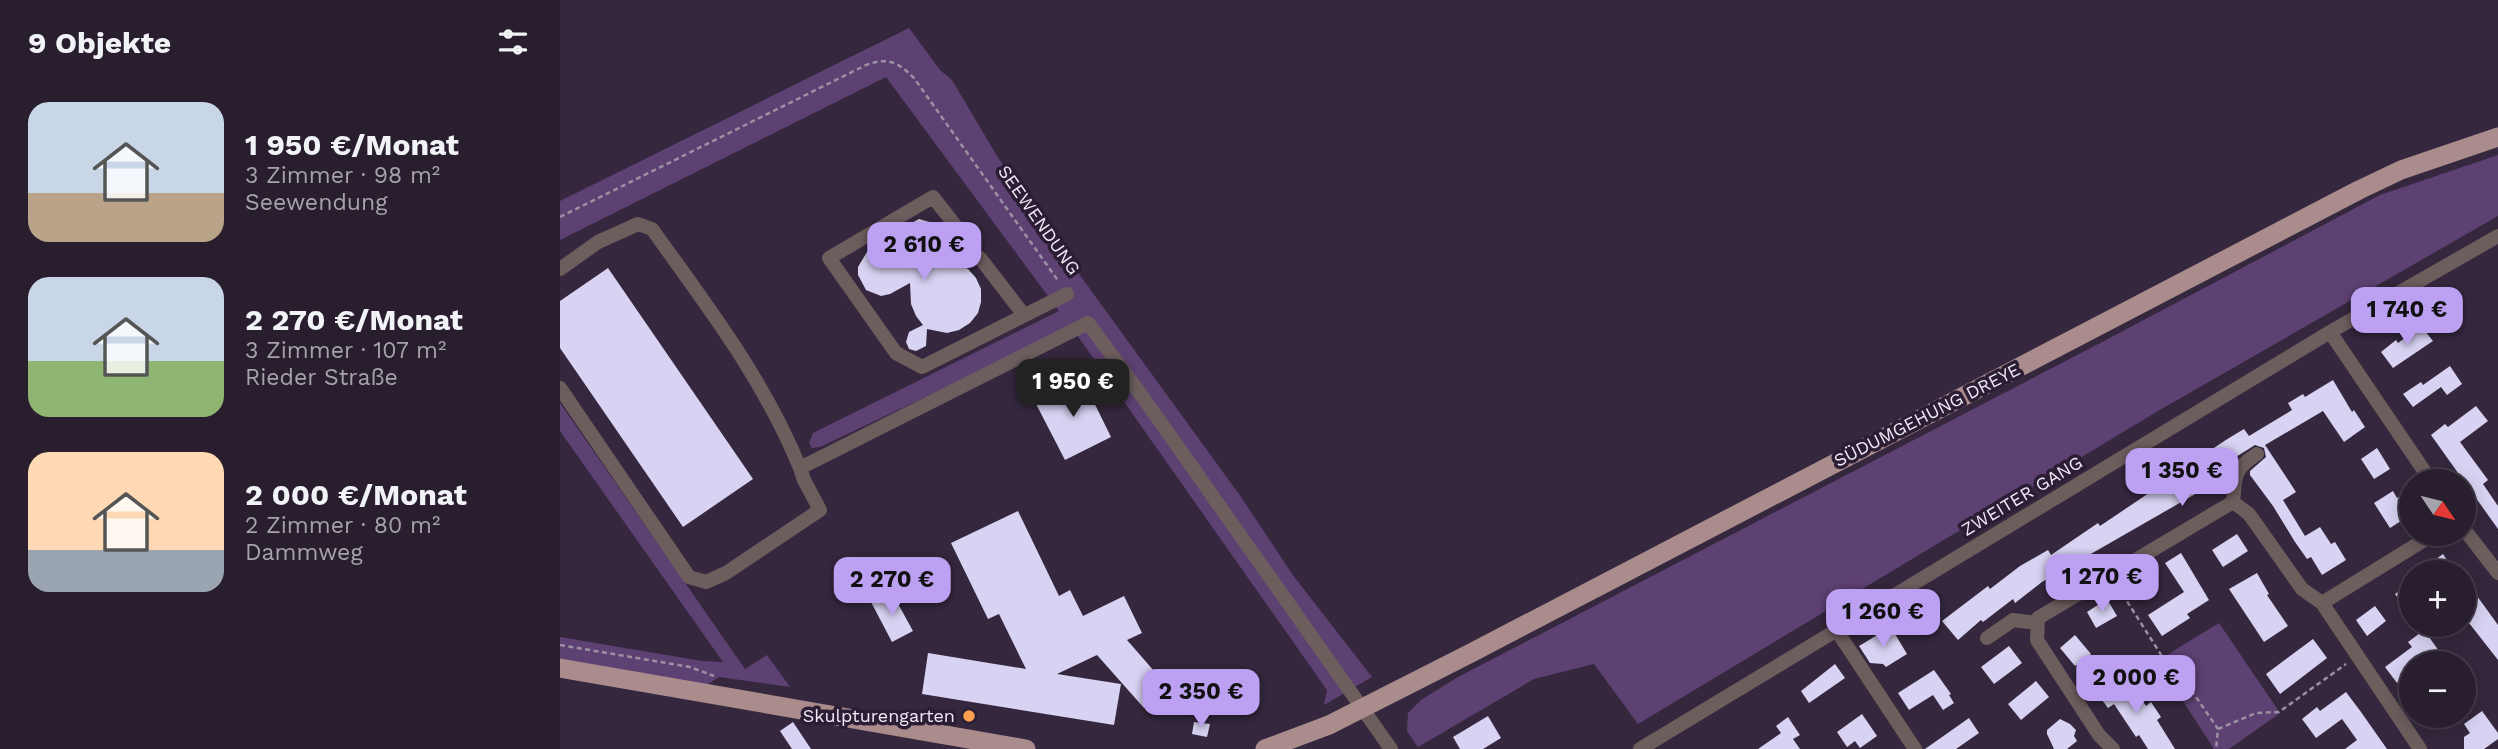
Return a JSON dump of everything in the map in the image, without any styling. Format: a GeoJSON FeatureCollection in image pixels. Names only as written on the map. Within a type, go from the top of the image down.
{"type":"FeatureCollection","features":[{"type":"Feature","properties":{"kind":"main road","name":"SÜDUMGEHUNG DREYE"},"geometry":{"type":"LineString","coordinates":[[1265,749],[1304,736],[1363,708],[2348,196],[2401,170],[2498,137]]}},
{"type":"Feature","properties":{"kind":"main road"},"geometry":{"type":"LineString","coordinates":[[560,668],[1026,749]]}},
{"type":"Feature","properties":{"kind":"street"},"geometry":{"type":"LineString","coordinates":[[955,225],[933,197],[828,258],[896,353],[922,368],[1067,294]]}},
{"type":"Feature","properties":{"kind":"street"},"geometry":{"type":"LineString","coordinates":[[560,269],[598,242],[638,224],[652,229],[738,348],[783,427],[804,480],[820,510],[726,573],[706,582],[689,577],[560,388]]}},
{"type":"Feature","properties":{"kind":"street","name":"ZWEITER GANG"},"geometry":{"type":"LineString","coordinates":[[1640,749],[2330,332],[2498,236]]}},
{"type":"Feature","properties":{"kind":"street"},"geometry":{"type":"LineString","coordinates":[[980,258],[1024,315]]}},
{"type":"Feature","properties":{"kind":"street"},"geometry":{"type":"LineString","coordinates":[[800,468],[1088,323],[1391,749]]}},
{"type":"Feature","properties":{"kind":"street"},"geometry":{"type":"LineString","coordinates":[[2330,332],[2423,469]]}},
{"type":"Feature","properties":{"kind":"street"},"geometry":{"type":"LineString","coordinates":[[2233,502],[2236,473],[2240,466],[2257,454]]}},
{"type":"Feature","properties":{"kind":"street"},"geometry":{"type":"LineString","coordinates":[[2113,749],[2099,735],[2036,640],[2038,618],[2233,502]]}},
{"type":"Feature","properties":{"kind":"street"},"geometry":{"type":"LineString","coordinates":[[2233,502],[2249,514],[2302,589],[2322,603],[2420,749]]}},
{"type":"Feature","properties":{"kind":"street"},"geometry":{"type":"LineString","coordinates":[[2476,545],[2498,573]]}},
{"type":"Feature","properties":{"kind":"street"},"geometry":{"type":"LineString","coordinates":[[2322,603],[2415,546]]}},
{"type":"Feature","properties":{"kind":"street"},"geometry":{"type":"LineString","coordinates":[[1987,638],[2013,620],[2037,623]]}},
{"type":"Feature","properties":{"kind":"street"},"geometry":{"type":"LineString","coordinates":[[1837,631],[1915,749]]}},
{"type":"Feature","properties":{"kind":"path","name":"SEEWENDUNG"},"geometry":{"type":"LineString","coordinates":[[560,217],[866,65],[880,60],[892,61],[901,65],[914,78],[1067,294]]}},
{"type":"Feature","properties":{"kind":"path"},"geometry":{"type":"LineString","coordinates":[[2111,575],[2165,661],[2178,671],[2217,729],[2216,749]]}},
{"type":"Feature","properties":{"kind":"path"},"geometry":{"type":"LineString","coordinates":[[560,645],[690,667],[716,678]]}},
{"type":"Feature","properties":{"kind":"path"},"geometry":{"type":"LineString","coordinates":[[2217,729],[2256,713],[2279,712],[2357,656]]}},
{"type":"Feature","properties":{"kind":"shaded area"},"geometry":{"type":"Polygon","coordinates":[[[909,28],[940,70],[952,80],[997,156],[1241,497],[1292,574],[1372,677],[1324,705],[1327,690],[1070,325],[993,365],[820,447],[812,448],[809,443],[813,433],[1059,311],[886,77],[560,240],[560,201],[909,28]]]}},
{"type":"Feature","properties":{"kind":"shaded area"},"geometry":{"type":"Polygon","coordinates":[[[2498,155],[2498,216],[2158,411],[1638,724],[1594,664],[1534,679],[1418,747],[1407,731],[1408,713],[1421,700],[1458,677],[2380,195],[2498,155]]]}},
{"type":"Feature","properties":{"kind":"shaded area"},"geometry":{"type":"Polygon","coordinates":[[[560,403],[745,669],[767,655],[790,687],[719,677],[705,686],[560,660],[560,637],[702,661],[723,662],[560,431],[560,403]]]}},
{"type":"Feature","properties":{"kind":"shaded area"},"geometry":{"type":"Polygon","coordinates":[[[2219,623],[2280,713],[2229,749],[2214,749],[2157,661],[2219,623]]]}},
{"type":"Feature","properties":{"kind":"building"},"geometry":{"type":"Polygon","coordinates":[[[919,219],[939,228],[943,241],[938,260],[957,263],[968,269],[981,289],[981,302],[978,313],[970,323],[959,330],[947,333],[927,329],[926,346],[916,351],[909,349],[906,342],[909,332],[923,325],[911,304],[910,283],[881,296],[866,290],[858,275],[858,267],[867,252],[882,247],[898,250],[906,226],[919,219]]]}},
{"type":"Feature","properties":{"kind":"building"},"geometry":{"type":"Polygon","coordinates":[[[608,268],[753,479],[683,527],[560,348],[560,301],[608,268]]]}},
{"type":"Feature","properties":{"kind":"building"},"geometry":{"type":"Polygon","coordinates":[[[2421,326],[2433,341],[2393,368],[2381,352],[2421,326]]]}},
{"type":"Feature","properties":{"kind":"building"},"geometry":{"type":"Polygon","coordinates":[[[2450,366],[2462,384],[2447,395],[2441,387],[2413,407],[2403,394],[2421,382],[2423,385],[2450,366]]]}},
{"type":"Feature","properties":{"kind":"building"},"geometry":{"type":"Polygon","coordinates":[[[1082,378],[1111,437],[1065,460],[1035,402],[1082,378]]]}},
{"type":"Feature","properties":{"kind":"building"},"geometry":{"type":"Polygon","coordinates":[[[2333,380],[2352,412],[2354,410],[2365,427],[2344,442],[2323,411],[2265,445],[2296,492],[2283,500],[2305,536],[2320,527],[2331,544],[2335,542],[2346,560],[2322,575],[2311,557],[2307,559],[2250,475],[2250,471],[2266,457],[2264,448],[2255,445],[2199,480],[2204,489],[2042,582],[2015,603],[2013,599],[1983,622],[1981,620],[1958,640],[1942,621],[2020,566],[2048,550],[2051,555],[2098,523],[2100,526],[2149,493],[2203,462],[2200,457],[2229,438],[2244,429],[2249,436],[2292,410],[2288,403],[2303,394],[2305,397],[2333,380]]]}},
{"type":"Feature","properties":{"kind":"building"},"geometry":{"type":"Polygon","coordinates":[[[2476,406],[2488,421],[2460,442],[2488,480],[2483,484],[2498,506],[2498,529],[2476,498],[2476,469],[2455,469],[2431,435],[2445,424],[2448,427],[2476,406]]]}},
{"type":"Feature","properties":{"kind":"building"},"geometry":{"type":"Polygon","coordinates":[[[2377,448],[2390,469],[2374,479],[2361,459],[2377,448]]]}},
{"type":"Feature","properties":{"kind":"building"},"geometry":{"type":"Polygon","coordinates":[[[2393,491],[2397,498],[2399,497],[2399,522],[2390,528],[2374,503],[2393,491]]]}},
{"type":"Feature","properties":{"kind":"building"},"geometry":{"type":"Polygon","coordinates":[[[1018,511],[1059,596],[1070,590],[1083,616],[1124,596],[1142,633],[1127,640],[1168,687],[1144,708],[1097,655],[1057,674],[1121,684],[1114,725],[922,694],[928,653],[1026,669],[999,614],[988,619],[951,543],[1018,511]]]}},
{"type":"Feature","properties":{"kind":"building"},"geometry":{"type":"Polygon","coordinates":[[[2237,534],[2248,551],[2223,567],[2212,550],[2237,534]]]}},
{"type":"Feature","properties":{"kind":"building"},"geometry":{"type":"Polygon","coordinates":[[[2181,553],[2209,600],[2187,614],[2190,618],[2162,636],[2148,615],[2184,592],[2165,563],[2181,553]]]}},
{"type":"Feature","properties":{"kind":"building"},"geometry":{"type":"Polygon","coordinates":[[[2443,554],[2447,560],[2435,560],[2443,554]]]}},
{"type":"Feature","properties":{"kind":"building"},"geometry":{"type":"Polygon","coordinates":[[[2257,573],[2269,594],[2267,595],[2288,626],[2264,642],[2229,589],[2257,573]]]}},
{"type":"Feature","properties":{"kind":"building"},"geometry":{"type":"Polygon","coordinates":[[[891,591],[913,631],[892,642],[871,602],[891,591]]]}},
{"type":"Feature","properties":{"kind":"building"},"geometry":{"type":"Polygon","coordinates":[[[2476,595],[2498,625],[2498,660],[2476,632],[2476,595]]]}},
{"type":"Feature","properties":{"kind":"building"},"geometry":{"type":"Polygon","coordinates":[[[2107,599],[2117,616],[2096,628],[2087,612],[2107,599]]]}},
{"type":"Feature","properties":{"kind":"building"},"geometry":{"type":"Polygon","coordinates":[[[2375,606],[2386,621],[2367,636],[2356,620],[2375,606]]]}},
{"type":"Feature","properties":{"kind":"building"},"geometry":{"type":"Polygon","coordinates":[[[1884,631],[1895,634],[1907,654],[1886,667],[1883,664],[1870,663],[1859,646],[1884,631]]]}},
{"type":"Feature","properties":{"kind":"building"},"geometry":{"type":"Polygon","coordinates":[[[2075,635],[2091,654],[2075,666],[2060,648],[2075,635]]]}},
{"type":"Feature","properties":{"kind":"building"},"geometry":{"type":"Polygon","coordinates":[[[2415,637],[2429,637],[2439,651],[2407,651],[2412,647],[2408,642],[2415,637]]]}},
{"type":"Feature","properties":{"kind":"building"},"geometry":{"type":"Polygon","coordinates":[[[2313,639],[2327,658],[2280,694],[2266,674],[2313,639]]]}},
{"type":"Feature","properties":{"kind":"building"},"geometry":{"type":"Polygon","coordinates":[[[2009,646],[2022,663],[1994,684],[1981,667],[2009,646]]]}},
{"type":"Feature","properties":{"kind":"building"},"geometry":{"type":"Polygon","coordinates":[[[2399,657],[2399,682],[2397,683],[2385,667],[2399,657]]]}},
{"type":"Feature","properties":{"kind":"building"},"geometry":{"type":"Polygon","coordinates":[[[2133,662],[2145,678],[2132,688],[2122,671],[2133,662]]]}},
{"type":"Feature","properties":{"kind":"building"},"geometry":{"type":"Polygon","coordinates":[[[1835,664],[1845,678],[1809,703],[1801,691],[1835,664]]]}},
{"type":"Feature","properties":{"kind":"building"},"geometry":{"type":"Polygon","coordinates":[[[1934,670],[1954,703],[1943,710],[1933,695],[1909,710],[1898,693],[1934,670]]]}},
{"type":"Feature","properties":{"kind":"building"},"geometry":{"type":"Polygon","coordinates":[[[2110,678],[2125,696],[2135,689],[2146,706],[2151,702],[2161,717],[2157,720],[2175,749],[2148,749],[2139,735],[2136,737],[2114,704],[2108,708],[2094,689],[2110,678]]]}},
{"type":"Feature","properties":{"kind":"building"},"geometry":{"type":"Polygon","coordinates":[[[2036,681],[2049,697],[2021,720],[2008,704],[2036,681]]]}},
{"type":"Feature","properties":{"kind":"building"},"geometry":{"type":"Polygon","coordinates":[[[2346,692],[2387,749],[2345,749],[2357,740],[2342,719],[2316,738],[2302,719],[2317,707],[2320,711],[2346,692]]]}},
{"type":"Feature","properties":{"kind":"building"},"geometry":{"type":"Polygon","coordinates":[[[2482,711],[2498,733],[2498,739],[2484,749],[2464,749],[2464,737],[2470,733],[2467,728],[2476,728],[2476,715],[2482,711]]]}},
{"type":"Feature","properties":{"kind":"building"},"geometry":{"type":"Polygon","coordinates":[[[1862,714],[1877,736],[1860,748],[1855,741],[1847,747],[1837,732],[1862,714]]]}},
{"type":"Feature","properties":{"kind":"building"},"geometry":{"type":"Polygon","coordinates":[[[1488,716],[1501,738],[1483,749],[1460,749],[1453,737],[1488,716]]]}},
{"type":"Feature","properties":{"kind":"building"},"geometry":{"type":"Polygon","coordinates":[[[1788,717],[1800,735],[1793,739],[1800,749],[1758,749],[1781,733],[1776,726],[1788,717]]]}},
{"type":"Feature","properties":{"kind":"building"},"geometry":{"type":"Polygon","coordinates":[[[1969,718],[1979,733],[1956,749],[1925,749],[1969,718]]]}},
{"type":"Feature","properties":{"kind":"building"},"geometry":{"type":"Polygon","coordinates":[[[2060,719],[2076,730],[2074,736],[2077,741],[2067,749],[2054,749],[2047,734],[2047,730],[2060,719]]]}},
{"type":"Feature","properties":{"kind":"building"},"geometry":{"type":"Polygon","coordinates":[[[793,722],[811,749],[792,749],[780,731],[793,722]]]}},
{"type":"Feature","properties":{"kind":"building"},"geometry":{"type":"Polygon","coordinates":[[[1194,722],[1210,724],[1207,737],[1192,734],[1194,722]]]}},
{"type":"Feature","properties":{"kind":"place","name":"Skulpturengarten"},"geometry":{"type":"Point","coordinates":[969,716]}}]}
